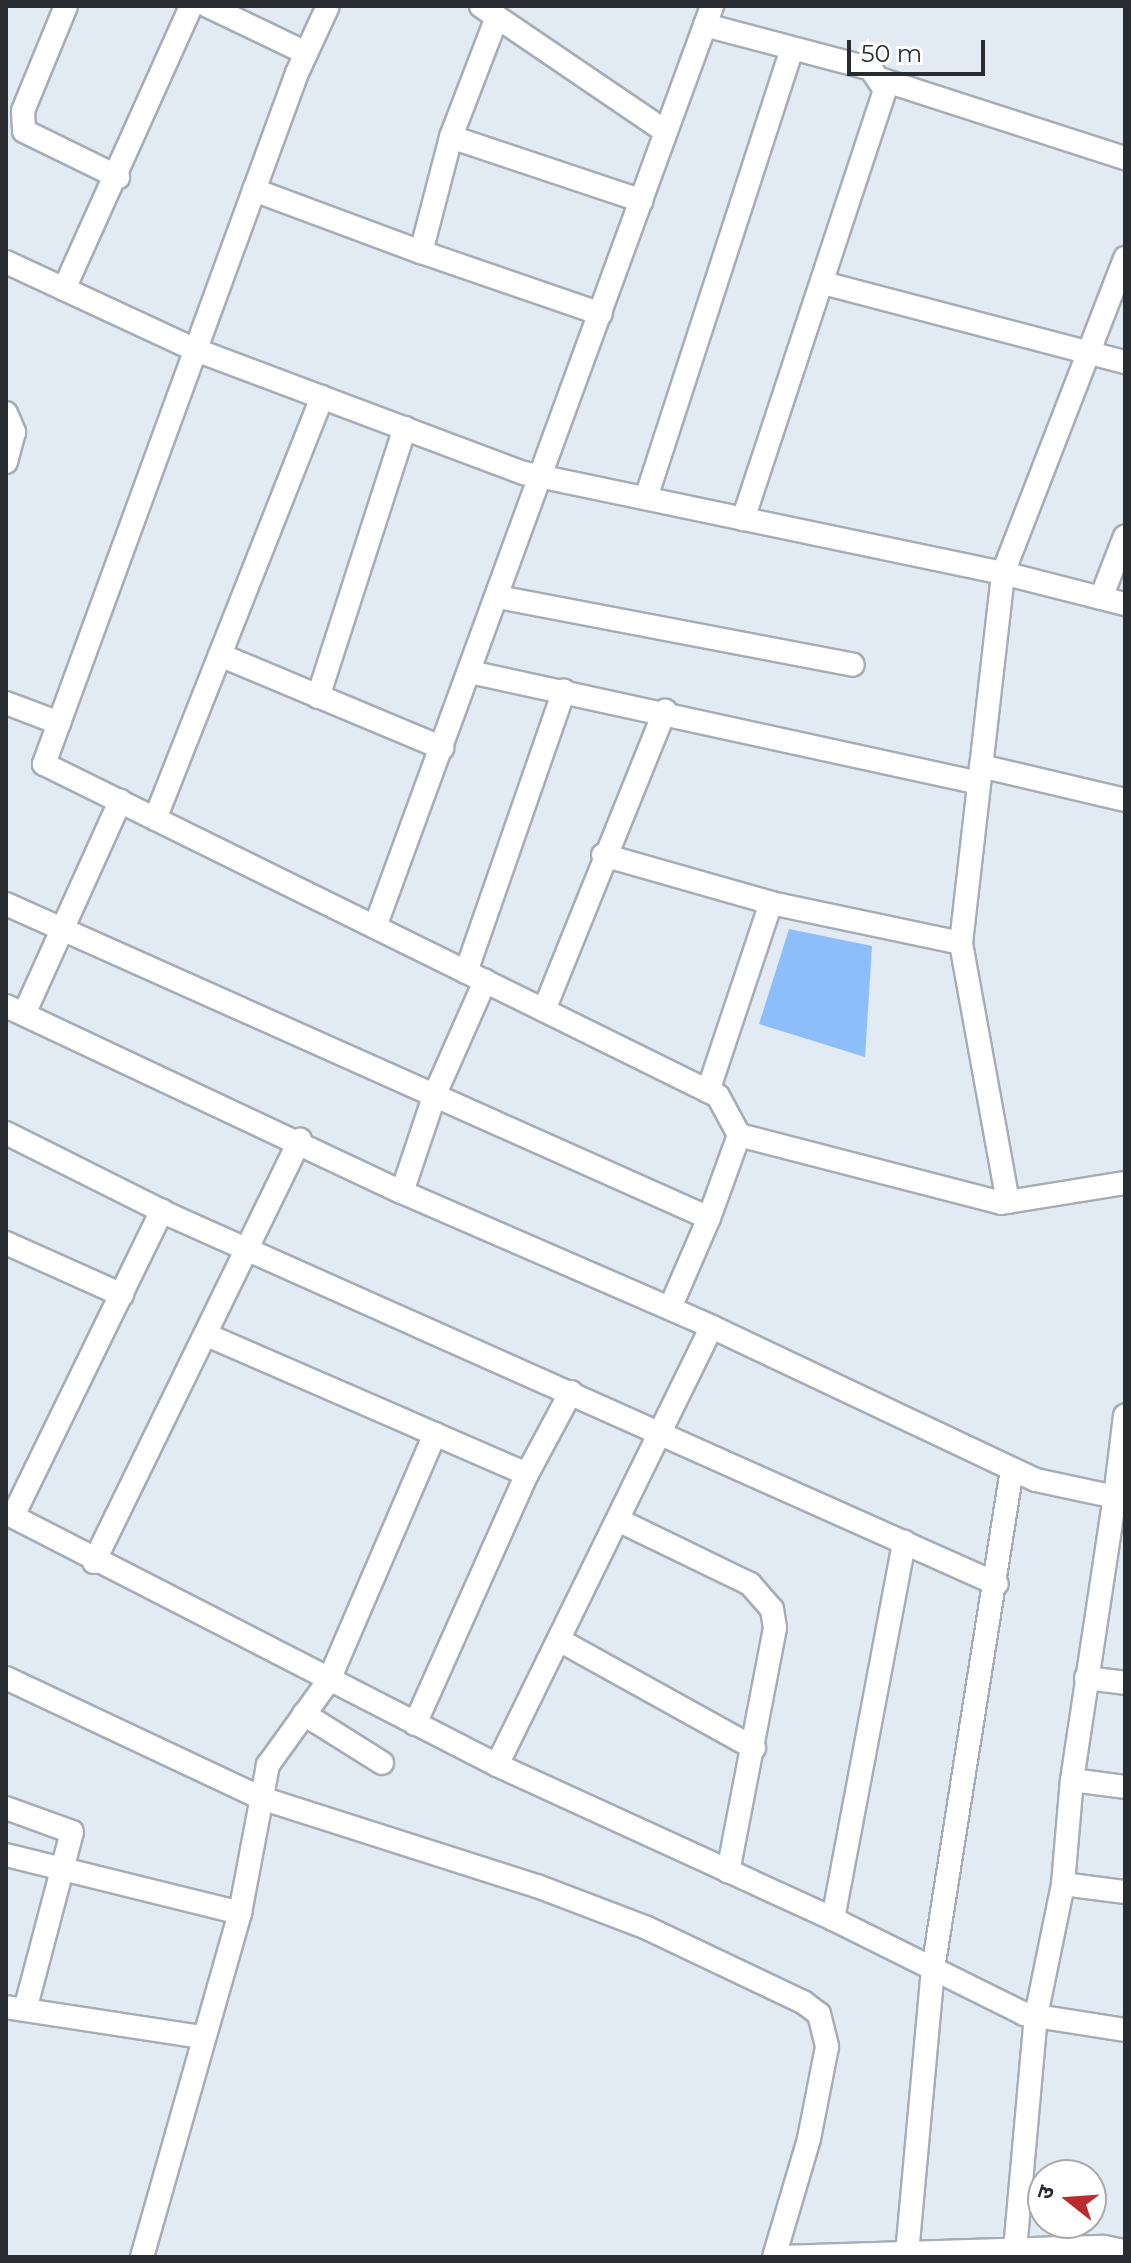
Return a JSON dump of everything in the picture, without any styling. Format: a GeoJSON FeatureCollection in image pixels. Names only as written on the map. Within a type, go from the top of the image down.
{"type":"FeatureCollection","features":[{"type":"Feature","properties":{"kind":"street"},"geometry":{"type":"LineString","coordinates":[[66,6],[23,111],[24,131],[118,177]]}},
{"type":"Feature","properties":{"kind":"street"},"geometry":{"type":"LineString","coordinates":[[64,289],[118,177],[191,6]]}},
{"type":"Feature","properties":{"kind":"street"},"geometry":{"type":"LineString","coordinates":[[208,6],[306,53]]}},
{"type":"Feature","properties":{"kind":"street"},"geometry":{"type":"LineString","coordinates":[[328,6],[306,53],[254,190],[44,764],[718,1096],[739,1135],[1008,1202],[1125,1183]]}},
{"type":"Feature","properties":{"kind":"street"},"geometry":{"type":"LineString","coordinates":[[421,252],[451,137],[489,12],[666,132]]}},
{"type":"Feature","properties":{"kind":"street"},"geometry":{"type":"LineString","coordinates":[[375,927],[708,16],[792,49],[871,69],[883,80],[1125,158]]}},
{"type":"Feature","properties":{"kind":"street"},"geometry":{"type":"LineString","coordinates":[[646,498],[792,49]]}},
{"type":"Feature","properties":{"kind":"street"},"geometry":{"type":"LineString","coordinates":[[743,519],[884,102],[883,80]]}},
{"type":"Feature","properties":{"kind":"street"},"geometry":{"type":"LineString","coordinates":[[451,137],[642,201]]}},
{"type":"Feature","properties":{"kind":"street"},"geometry":{"type":"LineString","coordinates":[[254,190],[601,314]]}},
{"type":"Feature","properties":{"kind":"street"},"geometry":{"type":"LineString","coordinates":[[1008,1202],[961,943],[1003,573],[1125,258]]}},
{"type":"Feature","properties":{"kind":"street"},"geometry":{"type":"LineString","coordinates":[[6,262],[196,350],[542,477],[1003,573],[1125,604]]}},
{"type":"Feature","properties":{"kind":"street"},"geometry":{"type":"LineString","coordinates":[[823,283],[1125,362]]}},
{"type":"Feature","properties":{"kind":"street"},"geometry":{"type":"LineString","coordinates":[[155,819],[322,397]]}},
{"type":"Feature","properties":{"kind":"street"},"geometry":{"type":"LineString","coordinates":[[6,413],[14,432],[6,462]]}},
{"type":"Feature","properties":{"kind":"street"},"geometry":{"type":"LineString","coordinates":[[318,697],[405,428]]}},
{"type":"Feature","properties":{"kind":"street"},"geometry":{"type":"LineString","coordinates":[[1101,598],[1125,536]]}},
{"type":"Feature","properties":{"kind":"street"},"geometry":{"type":"LineString","coordinates":[[498,597],[853,665]]}},
{"type":"Feature","properties":{"kind":"street"},"geometry":{"type":"LineString","coordinates":[[220,655],[442,748]]}},
{"type":"Feature","properties":{"kind":"street"},"geometry":{"type":"LineString","coordinates":[[470,672],[980,775],[1125,800]]}},
{"type":"Feature","properties":{"kind":"street"},"geometry":{"type":"LineString","coordinates":[[402,1192],[476,976],[564,691]]}},
{"type":"Feature","properties":{"kind":"street"},"geometry":{"type":"LineString","coordinates":[[6,703],[59,723]]}},
{"type":"Feature","properties":{"kind":"street"},"geometry":{"type":"LineString","coordinates":[[544,1010],[603,855],[665,711]]}},
{"type":"Feature","properties":{"kind":"street"},"geometry":{"type":"LineString","coordinates":[[120,801],[62,931],[15,1010],[300,1139],[402,1192],[712,1327],[1036,1480],[1115,1497]]}},
{"type":"Feature","properties":{"kind":"street"},"geometry":{"type":"LineString","coordinates":[[603,855],[771,903],[961,943]]}},
{"type":"Feature","properties":{"kind":"street"},"geometry":{"type":"LineString","coordinates":[[708,1091],[771,903]]}},
{"type":"Feature","properties":{"kind":"street"},"geometry":{"type":"LineString","coordinates":[[6,904],[709,1218]]}},
{"type":"Feature","properties":{"kind":"street"},"geometry":{"type":"LineString","coordinates":[[6,1133],[248,1250],[997,1584]]}},
{"type":"Feature","properties":{"kind":"street"},"geometry":{"type":"LineString","coordinates":[[670,1308],[709,1218],[739,1135]]}},
{"type":"Feature","properties":{"kind":"street"},"geometry":{"type":"LineString","coordinates":[[94,1562],[300,1139]]}},
{"type":"Feature","properties":{"kind":"street"},"geometry":{"type":"LineString","coordinates":[[162,1210],[10,1514],[94,1562],[497,1765],[833,1919],[933,1969],[1036,2016],[1125,2030]]}},
{"type":"Feature","properties":{"kind":"street"},"geometry":{"type":"LineString","coordinates":[[6,1243],[122,1295]]}},
{"type":"Feature","properties":{"kind":"street"},"geometry":{"type":"LineString","coordinates":[[497,1765],[712,1327]]}},
{"type":"Feature","properties":{"kind":"street"},"geometry":{"type":"LineString","coordinates":[[207,1335],[527,1474]]}},
{"type":"Feature","properties":{"kind":"street"},"geometry":{"type":"LineString","coordinates":[[415,1724],[527,1474],[571,1392]]}},
{"type":"Feature","properties":{"kind":"street"},"geometry":{"type":"LineString","coordinates":[[1015,2250],[1036,2016],[1063,1884],[1072,1780],[1122,1459],[1125,1416]]}},
{"type":"Feature","properties":{"kind":"street"},"geometry":{"type":"LineString","coordinates":[[142,2257],[240,1913],[268,1765],[329,1680],[435,1434]]}},
{"type":"Feature","properties":{"kind":"street"},"geometry":{"type":"LineString","coordinates":[[907,2254],[933,1969],[997,1584],[1012,1469]]}},
{"type":"Feature","properties":{"kind":"street"},"geometry":{"type":"LineString","coordinates":[[618,1520],[766,1597],[775,1628],[728,1871]]}},
{"type":"Feature","properties":{"kind":"street"},"geometry":{"type":"LineString","coordinates":[[833,1919],[904,1542]]}},
{"type":"Feature","properties":{"kind":"street"},"geometry":{"type":"LineString","coordinates":[[559,1640],[754,1748]]}},
{"type":"Feature","properties":{"kind":"street"},"geometry":{"type":"LineString","coordinates":[[6,1678],[261,1798],[537,1886],[647,1928],[803,2002],[819,2014],[827,2047],[809,2139],[774,2257]]}},
{"type":"Feature","properties":{"kind":"street"},"geometry":{"type":"LineString","coordinates":[[1086,1678],[1125,1683]]}},
{"type":"Feature","properties":{"kind":"street"},"geometry":{"type":"LineString","coordinates":[[304,1714],[382,1763]]}},
{"type":"Feature","properties":{"kind":"street"},"geometry":{"type":"LineString","coordinates":[[1072,1780],[1125,1787]]}},
{"type":"Feature","properties":{"kind":"street"},"geometry":{"type":"LineString","coordinates":[[6,1808],[69,1827],[72,1836],[15,2009],[203,2037]]}},
{"type":"Feature","properties":{"kind":"street"},"geometry":{"type":"LineString","coordinates":[[6,1855],[240,1913]]}},
{"type":"Feature","properties":{"kind":"street"},"geometry":{"type":"LineString","coordinates":[[1063,1884],[1125,1892]]}},
{"type":"Feature","properties":{"kind":"street"},"geometry":{"type":"LineString","coordinates":[[781,2257],[933,2255],[1015,2250],[1110,2252]]}},
{"type":"Feature","properties":{"kind":"shaded area"},"geometry":{"type":"Polygon","coordinates":[[[789,929],[872,946],[865,1057],[759,1024],[789,929]]]}}]}
